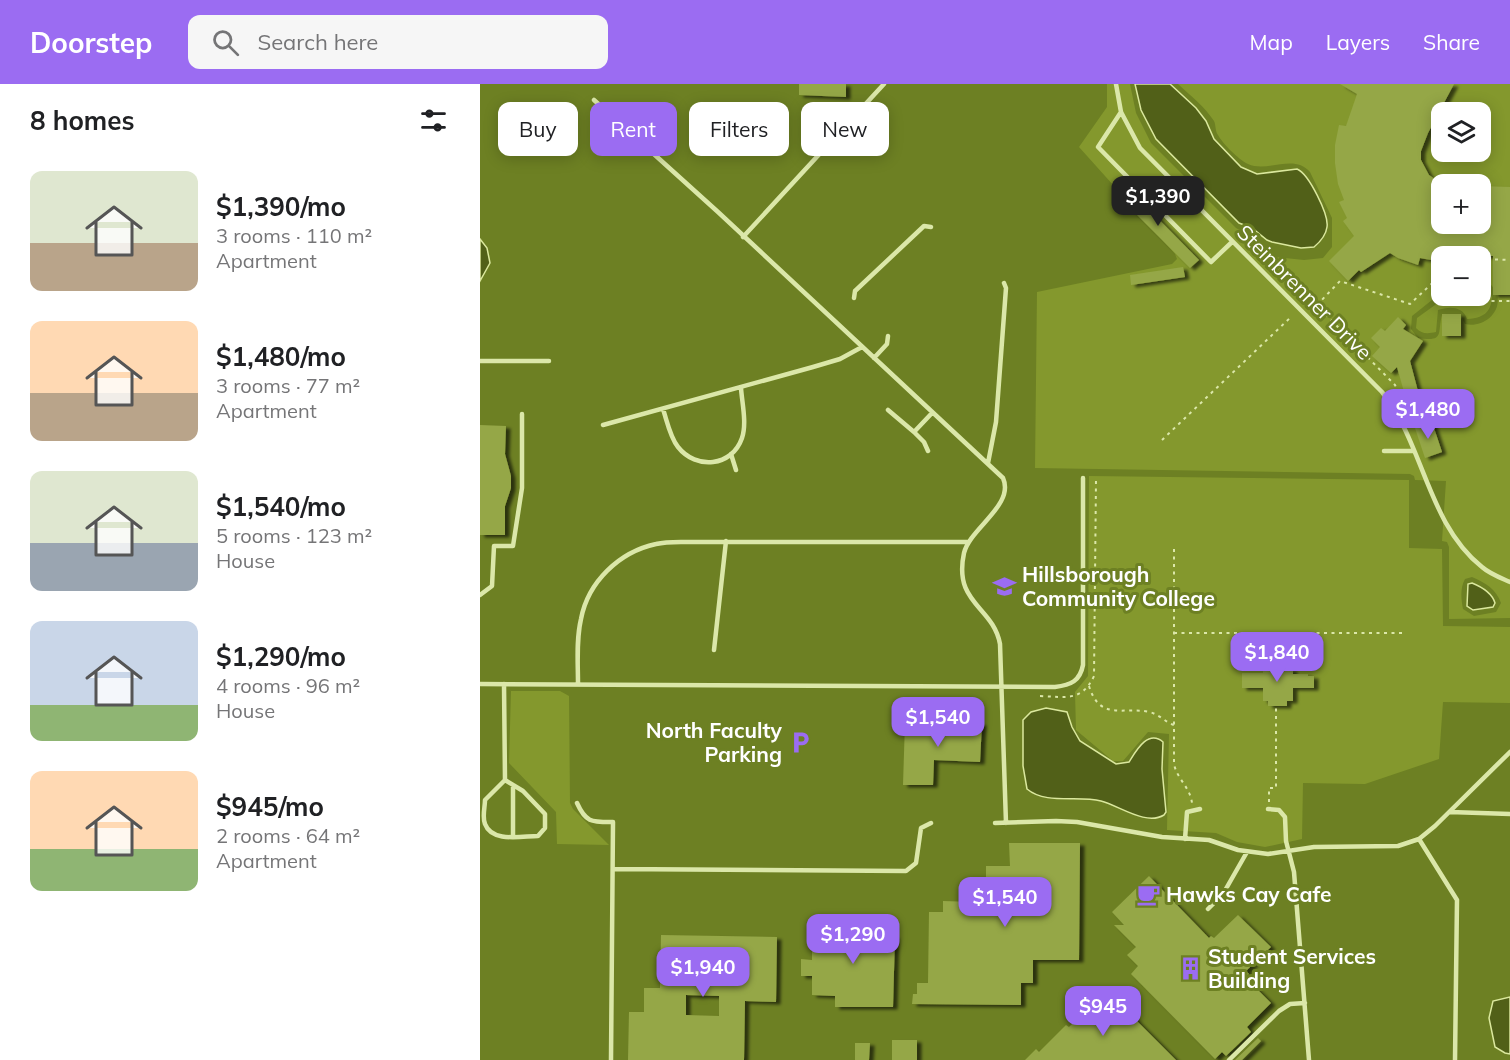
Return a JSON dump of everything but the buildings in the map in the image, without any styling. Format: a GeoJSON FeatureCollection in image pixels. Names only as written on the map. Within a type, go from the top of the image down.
{"type":"FeatureCollection","features":[{"type":"Feature","properties":{"kind":"lane"},"geometry":{"type":"LineString","coordinates":[[743,237],[884,84]]}},
{"type":"Feature","properties":{"kind":"lane","name":"Steinbrenner Drive"},"geometry":{"type":"LineString","coordinates":[[1116,84],[1121,112],[1134,140],[1146,156],[1382,392],[1402,422],[1441,512],[1455,536],[1480,566],[1510,582]]}},
{"type":"Feature","properties":{"kind":"lane"},"geometry":{"type":"LineString","coordinates":[[594,100],[658,156],[999,473],[1005,484],[1003,496],[997,508],[968,542],[963,559],[964,582],[969,597],[992,622],[999,636],[1006,824]]}},
{"type":"Feature","properties":{"kind":"lane"},"geometry":{"type":"LineString","coordinates":[[1121,112],[1098,147],[1211,262],[1232,242]]}},
{"type":"Feature","properties":{"kind":"lane"},"geometry":{"type":"LineString","coordinates":[[854,298],[855,291],[924,226],[931,227]]}},
{"type":"Feature","properties":{"kind":"lane"},"geometry":{"type":"LineString","coordinates":[[988,463],[996,422],[1006,288],[1004,283]]}},
{"type":"Feature","properties":{"kind":"lane"},"geometry":{"type":"LineString","coordinates":[[874,358],[887,344],[888,336]]}},
{"type":"Feature","properties":{"kind":"lane"},"geometry":{"type":"LineString","coordinates":[[603,425],[840,359],[862,347]]}},
{"type":"Feature","properties":{"kind":"lane"},"geometry":{"type":"LineString","coordinates":[[480,361],[549,361]]}},
{"type":"Feature","properties":{"kind":"lane"},"geometry":{"type":"LineString","coordinates":[[663,409],[677,446],[685,454],[705,463],[718,462],[731,454],[738,446],[743,430],[741,388]]}},
{"type":"Feature","properties":{"kind":"lane"},"geometry":{"type":"LineString","coordinates":[[888,410],[924,442],[928,452]]}},
{"type":"Feature","properties":{"kind":"lane"},"geometry":{"type":"LineString","coordinates":[[914,432],[932,413]]}},
{"type":"Feature","properties":{"kind":"lane"},"geometry":{"type":"LineString","coordinates":[[480,595],[492,586],[494,546],[513,546],[522,488],[522,414]]}},
{"type":"Feature","properties":{"kind":"lane"},"geometry":{"type":"LineString","coordinates":[[1384,451],[1414,451]]}},
{"type":"Feature","properties":{"kind":"lane"},"geometry":{"type":"LineString","coordinates":[[731,454],[736,470]]}},
{"type":"Feature","properties":{"kind":"lane"},"geometry":{"type":"LineString","coordinates":[[480,684],[1061,686],[1071,684],[1081,673],[1083,664],[1083,478]]}},
{"type":"Feature","properties":{"kind":"lane"},"geometry":{"type":"LineString","coordinates":[[578,684],[578,636],[583,608],[592,590],[614,564],[634,552],[657,544],[726,541],[968,542]]}},
{"type":"Feature","properties":{"kind":"lane"},"geometry":{"type":"LineString","coordinates":[[714,650],[726,541]]}},
{"type":"Feature","properties":{"kind":"lane"},"geometry":{"type":"LineString","coordinates":[[504,684],[505,780],[485,800],[484,822],[489,831],[497,836],[538,836],[545,828],[545,814],[523,791],[505,780]]}},
{"type":"Feature","properties":{"kind":"lane"},"geometry":{"type":"LineString","coordinates":[[994,823],[1077,822],[1162,837],[1215,841],[1229,848],[1268,854],[1314,847],[1398,846],[1419,839],[1450,812],[1510,752]]}},
{"type":"Feature","properties":{"kind":"lane"},"geometry":{"type":"LineString","coordinates":[[513,785],[513,836]]}},
{"type":"Feature","properties":{"kind":"lane"},"geometry":{"type":"LineString","coordinates":[[577,803],[583,814],[592,822],[613,822],[611,1060]]}},
{"type":"Feature","properties":{"kind":"lane"},"geometry":{"type":"LineString","coordinates":[[1185,839],[1185,814],[1200,808]]}},
{"type":"Feature","properties":{"kind":"lane"},"geometry":{"type":"LineString","coordinates":[[1268,809],[1284,813],[1294,872],[1309,1060]]}},
{"type":"Feature","properties":{"kind":"lane"},"geometry":{"type":"LineString","coordinates":[[1450,812],[1510,814]]}},
{"type":"Feature","properties":{"kind":"lane"},"geometry":{"type":"LineString","coordinates":[[614,869],[906,871],[916,863],[921,828],[931,823]]}},
{"type":"Feature","properties":{"kind":"lane"},"geometry":{"type":"LineString","coordinates":[[1419,839],[1457,900],[1455,1060]]}},
{"type":"Feature","properties":{"kind":"lane"},"geometry":{"type":"LineString","coordinates":[[1208,909],[1223,894],[1247,852]]}},
{"type":"Feature","properties":{"kind":"lane"},"geometry":{"type":"LineString","coordinates":[[1229,1060],[1279,1011],[1290,1004],[1305,1003]]}},
{"type":"Feature","properties":{"kind":"path"},"geometry":{"type":"LineString","coordinates":[[1491,260],[1510,260]]}},
{"type":"Feature","properties":{"kind":"path"},"geometry":{"type":"LineString","coordinates":[[1273,261],[1395,385],[1402,401]]}},
{"type":"Feature","properties":{"kind":"path"},"geometry":{"type":"LineString","coordinates":[[1317,305],[1340,281],[1410,304],[1431,284]]}},
{"type":"Feature","properties":{"kind":"path"},"geometry":{"type":"LineString","coordinates":[[1491,301],[1510,302]]}},
{"type":"Feature","properties":{"kind":"path"},"geometry":{"type":"LineString","coordinates":[[1162,440],[1292,316]]}},
{"type":"Feature","properties":{"kind":"path"},"geometry":{"type":"LineString","coordinates":[[1174,549],[1175,769],[1190,790],[1193,809]]}},
{"type":"Feature","properties":{"kind":"path"},"geometry":{"type":"LineString","coordinates":[[1174,633],[1403,633]]}},
{"type":"Feature","properties":{"kind":"path"},"geometry":{"type":"LineString","coordinates":[[1277,633],[1277,656]]}},
{"type":"Feature","properties":{"kind":"path"},"geometry":{"type":"LineString","coordinates":[[1089,686],[1094,698],[1107,708],[1117,712],[1152,713],[1174,725]]}},
{"type":"Feature","properties":{"kind":"path"},"geometry":{"type":"LineString","coordinates":[[1268,809],[1269,788],[1276,788],[1276,706]]}},
{"type":"Feature","properties":{"kind":"shaded area"},"geometry":{"type":"Polygon","coordinates":[[[1107,84],[1130,84],[1136,113],[1151,143],[1236,228],[1256,238],[1275,257],[1304,260],[1323,258],[1332,247],[1332,218],[1310,172],[1296,164],[1256,166],[1244,162],[1220,139],[1214,121],[1206,111],[1178,84],[1510,84],[1510,618],[1449,619],[1449,547],[1447,542],[1442,541],[1446,481],[1415,480],[1410,474],[1035,468],[1037,292],[1172,264],[1177,259],[1079,147],[1107,107],[1107,84]],[[1472,577],[1465,579],[1462,586],[1463,609],[1474,616],[1496,612],[1501,603],[1499,598],[1486,584],[1472,577]]]}},
{"type":"Feature","properties":{"kind":"shaded area"},"geometry":{"type":"Polygon","coordinates":[[[1135,84],[1170,84],[1196,108],[1206,121],[1214,139],[1241,167],[1257,174],[1297,169],[1302,172],[1322,205],[1327,221],[1325,233],[1320,241],[1314,247],[1301,248],[1272,242],[1252,228],[1239,223],[1156,139],[1141,110],[1135,84]]]}},
{"type":"Feature","properties":{"kind":"shaded area"},"geometry":{"type":"Polygon","coordinates":[[[480,239],[487,248],[490,263],[480,281],[480,239]]]}},
{"type":"Feature","properties":{"kind":"shaded area"},"geometry":{"type":"Polygon","coordinates":[[[1434,306],[1490,306],[1485,314],[1467,319],[1459,309],[1438,310],[1436,332],[1430,333],[1416,328],[1417,318],[1434,306]]]}},
{"type":"Feature","properties":{"kind":"shaded area"},"geometry":{"type":"Polygon","coordinates":[[[1089,476],[1409,480],[1409,548],[1442,549],[1443,626],[1510,627],[1510,703],[1443,702],[1439,759],[1365,784],[1303,783],[1302,839],[1265,847],[1237,842],[1216,833],[1167,830],[1169,734],[1148,732],[1123,761],[1113,761],[1076,730],[1075,692],[1088,676],[1089,476]]]}},
{"type":"Feature","properties":{"kind":"shaded area"},"geometry":{"type":"Polygon","coordinates":[[[1472,583],[1489,593],[1494,599],[1493,607],[1473,610],[1467,606],[1468,584],[1472,583]]]}},
{"type":"Feature","properties":{"kind":"shaded area"},"geometry":{"type":"Polygon","coordinates":[[[511,691],[560,691],[569,696],[570,803],[573,809],[609,845],[557,844],[556,812],[509,763],[511,691]]]}},
{"type":"Feature","properties":{"kind":"shaded area"},"geometry":{"type":"Polygon","coordinates":[[[1046,708],[1067,712],[1080,741],[1116,764],[1129,762],[1147,740],[1152,738],[1163,742],[1162,769],[1166,812],[1164,815],[1157,818],[1141,817],[1101,801],[1043,797],[1027,789],[1023,766],[1023,720],[1031,712],[1046,708]]]}},
{"type":"Feature","properties":{"kind":"shaded area"},"geometry":{"type":"Polygon","coordinates":[[[1510,997],[1510,1054],[1495,1047],[1489,1018],[1493,1001],[1510,997]]]}},
{"type":"Feature","properties":{"kind":"place","name":"Hillsborough Community College"},"geometry":{"type":"Point","coordinates":[1004,586]}},
{"type":"Feature","properties":{"kind":"place","name":"North Faculty Parking"},"geometry":{"type":"Point","coordinates":[800,742]}},
{"type":"Feature","properties":{"kind":"place","name":"Hawks Cay Cafe"},"geometry":{"type":"Point","coordinates":[1148,894]}},
{"type":"Feature","properties":{"kind":"place","name":"Student Services Building"},"geometry":{"type":"Point","coordinates":[1190,968]}}]}
